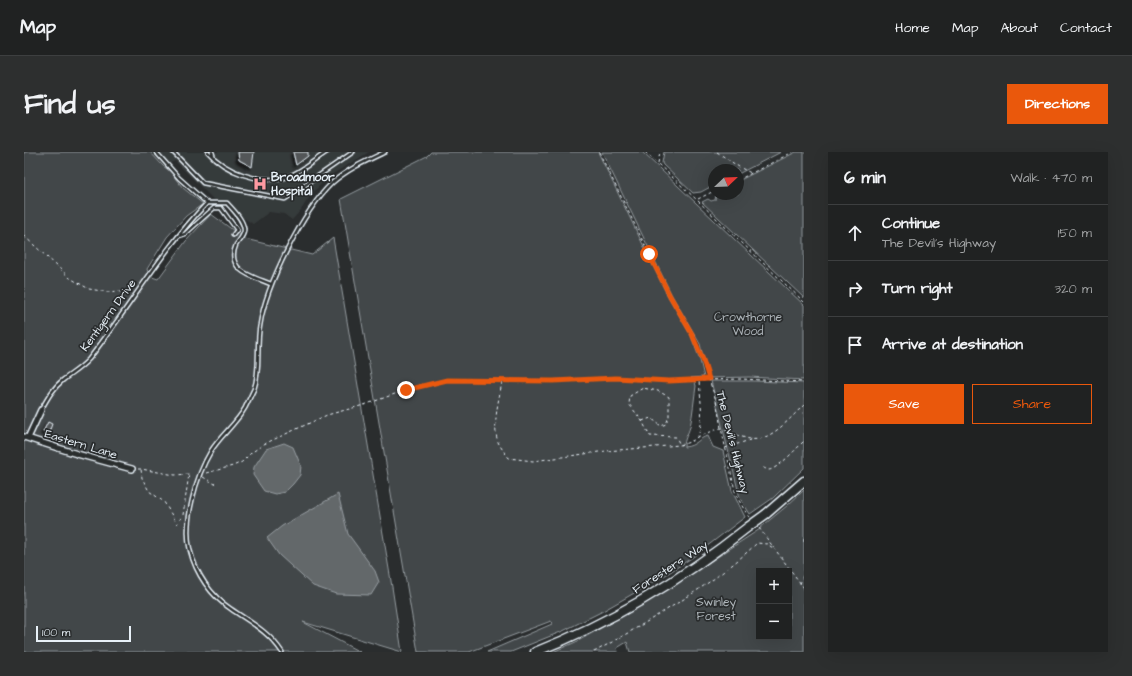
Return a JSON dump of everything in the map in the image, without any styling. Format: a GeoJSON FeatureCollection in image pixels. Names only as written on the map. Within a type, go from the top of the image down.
{"type":"FeatureCollection","features":[{"type":"Feature","properties":{"kind":"main road","name":"Foresters Way"},"geometry":{"type":"LineString","coordinates":[[535,652],[571,637],[640,601],[700,563],[766,514],[804,481]]}},
{"type":"Feature","properties":{"kind":"street","name":"Kentigern Drive"},"geometry":{"type":"LineString","coordinates":[[26,437],[41,410]]}},
{"type":"Feature","properties":{"kind":"street","name":"Eastern Lane"},"geometry":{"type":"LineString","coordinates":[[26,437],[90,458],[132,469]]}},
{"type":"Feature","properties":{"kind":"lane"},"geometry":{"type":"LineString","coordinates":[[156,152],[179,178],[207,203],[227,203],[236,213],[243,224],[244,234],[237,244],[234,252],[235,263],[239,269],[246,274],[272,284]]}},
{"type":"Feature","properties":{"kind":"lane"},"geometry":{"type":"LineString","coordinates":[[173,152],[203,183],[285,199],[353,152]]}},
{"type":"Feature","properties":{"kind":"lane"},"geometry":{"type":"LineString","coordinates":[[208,152],[214,158],[233,170],[264,180],[278,179],[288,176],[327,152]]}},
{"type":"Feature","properties":{"kind":"lane"},"geometry":{"type":"LineString","coordinates":[[212,152],[214,158]]}},
{"type":"Feature","properties":{"kind":"lane"},"geometry":{"type":"LineString","coordinates":[[282,652],[262,629],[230,609],[220,600],[212,592],[198,572],[190,550],[188,538],[190,510],[200,474],[211,451],[245,409],[254,387],[257,375],[259,328],[263,310],[272,284],[298,230],[312,208],[332,184],[360,164],[384,152]]}},
{"type":"Feature","properties":{"kind":"lane","name":"Kentigern Drive"},"geometry":{"type":"LineString","coordinates":[[41,410],[51,392],[62,381],[84,366],[179,236],[207,203]]}},
{"type":"Feature","properties":{"kind":"lane"},"geometry":{"type":"LineString","coordinates":[[179,236],[185,234],[214,208],[221,208],[237,230],[233,235]]}},
{"type":"Feature","properties":{"kind":"path","name":"The Devil's Highway"},"geometry":{"type":"LineString","coordinates":[[599,152],[670,296],[692,334],[703,360],[716,400],[736,495],[750,517]]}},
{"type":"Feature","properties":{"kind":"path"},"geometry":{"type":"LineString","coordinates":[[645,152],[804,302]]}},
{"type":"Feature","properties":{"kind":"path"},"geometry":{"type":"LineString","coordinates":[[657,163],[660,152]]}},
{"type":"Feature","properties":{"kind":"path"},"geometry":{"type":"LineString","coordinates":[[717,152],[739,167],[752,173]]}},
{"type":"Feature","properties":{"kind":"path"},"geometry":{"type":"LineString","coordinates":[[744,177],[793,152]]}},
{"type":"Feature","properties":{"kind":"path"},"geometry":{"type":"LineString","coordinates":[[697,200],[708,194]]}},
{"type":"Feature","properties":{"kind":"path"},"geometry":{"type":"LineString","coordinates":[[24,236],[70,278],[89,289],[108,292],[118,291],[133,299]]}},
{"type":"Feature","properties":{"kind":"path"},"geometry":{"type":"LineString","coordinates":[[206,473],[238,464],[264,444],[327,415],[370,403],[406,390],[447,380],[553,381],[616,378],[669,381],[742,379],[804,382]]}},
{"type":"Feature","properties":{"kind":"path"},"geometry":{"type":"LineString","coordinates":[[696,437],[701,428],[699,380]]}},
{"type":"Feature","properties":{"kind":"path"},"geometry":{"type":"LineString","coordinates":[[502,381],[496,430],[498,441],[503,451],[509,458],[533,461],[606,451],[680,445],[690,442],[696,437],[721,428],[751,439]]}},
{"type":"Feature","properties":{"kind":"path"},"geometry":{"type":"LineString","coordinates":[[642,421],[650,418],[661,426],[666,424],[670,417],[669,397],[658,391],[642,388],[630,396],[629,404],[642,421],[650,436],[676,437],[680,445]]}},
{"type":"Feature","properties":{"kind":"path"},"geometry":{"type":"LineString","coordinates":[[725,448],[751,439],[765,438],[779,428],[804,405]]}},
{"type":"Feature","properties":{"kind":"path"},"geometry":{"type":"LineString","coordinates":[[762,468],[769,470],[775,467],[804,441]]}},
{"type":"Feature","properties":{"kind":"path"},"geometry":{"type":"LineString","coordinates":[[142,469],[182,475],[189,474],[184,515],[177,524],[164,502],[149,491],[142,478],[142,469]]}},
{"type":"Feature","properties":{"kind":"path"},"geometry":{"type":"LineString","coordinates":[[200,474],[205,479],[215,484]]}},
{"type":"Feature","properties":{"kind":"path"},"geometry":{"type":"LineString","coordinates":[[758,527],[804,588]]}},
{"type":"Feature","properties":{"kind":"path"},"geometry":{"type":"LineString","coordinates":[[804,539],[804,545]]}},
{"type":"Feature","properties":{"kind":"path"},"geometry":{"type":"LineString","coordinates":[[594,652],[634,630],[700,589],[743,556],[757,543],[767,544],[776,550]]}},
{"type":"Feature","properties":{"kind":"path"},"geometry":{"type":"LineString","coordinates":[[800,584],[804,573]]}},
{"type":"Feature","properties":{"kind":"shaded area","name":"Broadmoor Hospital"},"geometry":{"type":"Polygon","coordinates":[[[150,152],[369,152],[331,175],[312,193],[301,210],[292,220],[284,214],[269,212],[253,224],[212,198],[175,161],[163,166],[150,152]]]}},
{"type":"Feature","properties":{"kind":"shaded area"},"geometry":{"type":"Polygon","coordinates":[[[284,443],[293,447],[301,466],[300,475],[285,492],[275,494],[264,491],[253,475],[254,467],[266,449],[284,443]]]}},
{"type":"Feature","properties":{"kind":"shaded area"},"geometry":{"type":"Polygon","coordinates":[[[338,494],[348,534],[375,571],[379,582],[371,595],[336,594],[313,586],[279,555],[267,538],[282,526],[338,494]]]}},
{"type":"Feature","properties":{"kind":"green space"},"geometry":{"type":"Polygon","coordinates":[[[24,152],[150,152],[163,166],[174,174],[175,178],[183,188],[203,204],[186,216],[167,237],[147,269],[149,276],[158,279],[186,241],[211,214],[245,239],[312,255],[333,238],[402,652],[303,622],[360,652],[24,652],[24,152]]]}},
{"type":"Feature","properties":{"kind":"green space"},"geometry":{"type":"Polygon","coordinates":[[[431,152],[598,152],[667,294],[691,335],[700,360],[704,377],[691,378],[695,382],[696,386],[691,422],[684,447],[695,444],[702,438],[708,436],[713,447],[723,451],[732,491],[745,517],[693,557],[664,576],[601,612],[563,631],[511,652],[487,652],[552,624],[551,621],[469,652],[418,652],[341,199],[427,156],[431,152]]]}},
{"type":"Feature","properties":{"kind":"green space","name":"Crowthorne Wood"},"geometry":{"type":"Polygon","coordinates":[[[602,152],[642,152],[804,305],[804,380],[749,377],[708,378],[700,344],[672,296],[602,152]]]}},
{"type":"Feature","properties":{"kind":"green space"},"geometry":{"type":"Polygon","coordinates":[[[664,152],[781,152],[744,171],[744,164],[708,164],[708,188],[701,192],[693,193],[662,163],[664,152]]]}},
{"type":"Feature","properties":{"kind":"green space","name":"Crowthorne Wood"},"geometry":{"type":"Polygon","coordinates":[[[796,152],[804,152],[804,298],[702,202],[708,199],[711,201],[744,200],[744,178],[796,152]]]}},
{"type":"Feature","properties":{"kind":"green space"},"geometry":{"type":"Polygon","coordinates":[[[711,381],[804,383],[804,468],[773,498],[750,514],[740,498],[711,381]]]}},
{"type":"Feature","properties":{"kind":"green space","name":"Swinley Forest"},"geometry":{"type":"Polygon","coordinates":[[[804,490],[804,652],[630,652],[627,642],[617,648],[618,652],[553,652],[578,641],[661,594],[760,528],[804,490]]]}},
{"type":"Feature","properties":{"kind":"building"},"geometry":{"type":"Polygon","coordinates":[[[238,152],[254,152],[252,167],[239,160],[238,152]]]}},
{"type":"Feature","properties":{"kind":"building"},"geometry":{"type":"Polygon","coordinates":[[[293,152],[308,152],[308,156],[296,165],[293,152]]]}},
{"type":"Feature","properties":{"kind":"building"},"geometry":{"type":"Polygon","coordinates":[[[48,422],[52,424],[48,435],[43,432],[48,422]]]}},
{"type":"Feature","properties":{"kind":"place","name":"Broadmoor Hospital"},"geometry":{"type":"Point","coordinates":[260,184]}},
{"type":"Feature","properties":{"kind":"route"},"geometry":{"type":"LineString","coordinates":[[406,390],[447,380],[553,381],[616,378],[669,381],[709,379],[692,334],[670,296],[649,254]]}}]}
